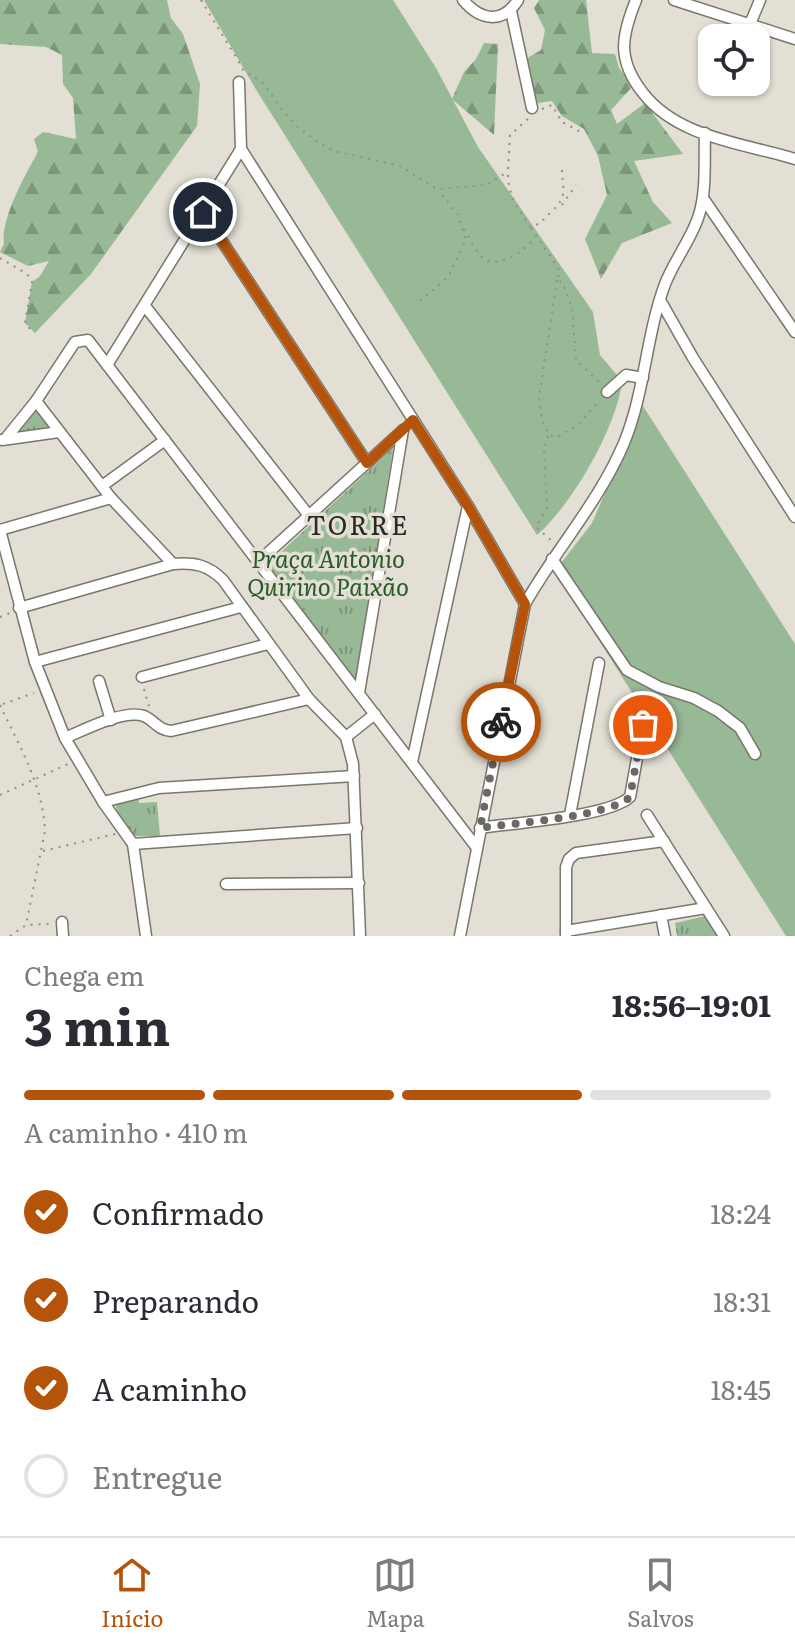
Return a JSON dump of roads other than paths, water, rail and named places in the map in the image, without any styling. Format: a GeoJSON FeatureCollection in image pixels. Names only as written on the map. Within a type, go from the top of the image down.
{"type":"FeatureCollection","features":[{"type":"Feature","properties":{"kind":"street"},"geometry":{"type":"LineString","coordinates":[[463,0],[484,16],[502,16],[511,11],[518,0]]}},
{"type":"Feature","properties":{"kind":"street"},"geometry":{"type":"LineString","coordinates":[[636,0],[623,46],[626,70],[657,109],[673,121],[705,133],[795,159]]}},
{"type":"Feature","properties":{"kind":"street"},"geometry":{"type":"LineString","coordinates":[[674,0],[750,24],[760,0]]}},
{"type":"Feature","properties":{"kind":"street"},"geometry":{"type":"LineString","coordinates":[[511,11],[532,108]]}},
{"type":"Feature","properties":{"kind":"street"},"geometry":{"type":"LineString","coordinates":[[770,31],[795,39]]}},
{"type":"Feature","properties":{"kind":"street"},"geometry":{"type":"LineString","coordinates":[[239,82],[241,149],[468,506],[525,604]]}},
{"type":"Feature","properties":{"kind":"street"},"geometry":{"type":"LineString","coordinates":[[460,936],[525,604],[552,559],[602,489],[623,445],[634,416],[660,300],[672,268],[698,218],[703,198],[705,133]]}},
{"type":"Feature","properties":{"kind":"street"},"geometry":{"type":"LineString","coordinates":[[107,365],[241,149]]}},
{"type":"Feature","properties":{"kind":"street"},"geometry":{"type":"LineString","coordinates":[[703,198],[795,332]]}},
{"type":"Feature","properties":{"kind":"street"},"geometry":{"type":"LineString","coordinates":[[203,212],[367,463]]}},
{"type":"Feature","properties":{"kind":"street"},"geometry":{"type":"LineString","coordinates":[[660,300],[693,358],[795,517]]}},
{"type":"Feature","properties":{"kind":"street"},"geometry":{"type":"LineString","coordinates":[[145,306],[310,517]]}},
{"type":"Feature","properties":{"kind":"street"},"geometry":{"type":"LineString","coordinates":[[3,440],[36,401],[78,340],[88,340],[477,848]]}},
{"type":"Feature","properties":{"kind":"street"},"geometry":{"type":"LineString","coordinates":[[608,390],[626,375],[643,378]]}},
{"type":"Feature","properties":{"kind":"street"},"geometry":{"type":"LineString","coordinates":[[36,401],[111,498],[173,564]]}},
{"type":"Feature","properties":{"kind":"street"},"geometry":{"type":"LineString","coordinates":[[258,562],[413,420]]}},
{"type":"Feature","properties":{"kind":"street"},"geometry":{"type":"LineString","coordinates":[[359,693],[403,430]]}},
{"type":"Feature","properties":{"kind":"street"},"geometry":{"type":"LineString","coordinates":[[3,440],[59,432]]}},
{"type":"Feature","properties":{"kind":"street"},"geometry":{"type":"LineString","coordinates":[[102,486],[165,440]]}},
{"type":"Feature","properties":{"kind":"street"},"geometry":{"type":"LineString","coordinates":[[111,498],[0,530],[35,662],[65,738],[103,802],[133,844],[146,936]]}},
{"type":"Feature","properties":{"kind":"street"},"geometry":{"type":"LineString","coordinates":[[412,762],[468,506]]}},
{"type":"Feature","properties":{"kind":"street"},"geometry":{"type":"LineString","coordinates":[[552,559],[627,670],[718,711],[740,728],[755,754]]}},
{"type":"Feature","properties":{"kind":"street"},"geometry":{"type":"LineString","coordinates":[[19,608],[173,564],[188,563],[213,569],[309,699],[346,737],[354,776],[360,936]]}},
{"type":"Feature","properties":{"kind":"street"},"geometry":{"type":"LineString","coordinates":[[35,662],[241,607]]}},
{"type":"Feature","properties":{"kind":"street"},"geometry":{"type":"LineString","coordinates":[[142,677],[268,644]]}},
{"type":"Feature","properties":{"kind":"street"},"geometry":{"type":"LineString","coordinates":[[570,815],[599,663]]}},
{"type":"Feature","properties":{"kind":"street"},"geometry":{"type":"LineString","coordinates":[[99,681],[111,720]]}},
{"type":"Feature","properties":{"kind":"street"},"geometry":{"type":"LineString","coordinates":[[65,738],[129,715],[149,719],[162,730],[171,731],[309,699]]}},
{"type":"Feature","properties":{"kind":"street"},"geometry":{"type":"LineString","coordinates":[[346,737],[375,714]]}},
{"type":"Feature","properties":{"kind":"street"},"geometry":{"type":"LineString","coordinates":[[480,828],[613,807],[630,797],[643,725]]}},
{"type":"Feature","properties":{"kind":"street"},"geometry":{"type":"LineString","coordinates":[[103,802],[159,788],[354,776]]}},
{"type":"Feature","properties":{"kind":"street"},"geometry":{"type":"LineString","coordinates":[[647,815],[724,936]]}},
{"type":"Feature","properties":{"kind":"street"},"geometry":{"type":"LineString","coordinates":[[133,844],[357,828]]}},
{"type":"Feature","properties":{"kind":"street"},"geometry":{"type":"LineString","coordinates":[[664,841],[576,853],[569,859],[566,867],[566,933],[706,908]]}},
{"type":"Feature","properties":{"kind":"street"},"geometry":{"type":"LineString","coordinates":[[226,884],[359,883]]}},
{"type":"Feature","properties":{"kind":"street"},"geometry":{"type":"LineString","coordinates":[[661,915],[665,936]]}},
{"type":"Feature","properties":{"kind":"street"},"geometry":{"type":"LineString","coordinates":[[62,922],[63,936]]}},
{"type":"Feature","properties":{"kind":"district","name":"TORRE"},"geometry":{"type":"Point","coordinates":[358,523]}},
{"type":"Feature","properties":{"kind":"park label","name":"Praça Antonio Quirino Paixão"},"geometry":{"type":"Point","coordinates":[328,571]}}]}
